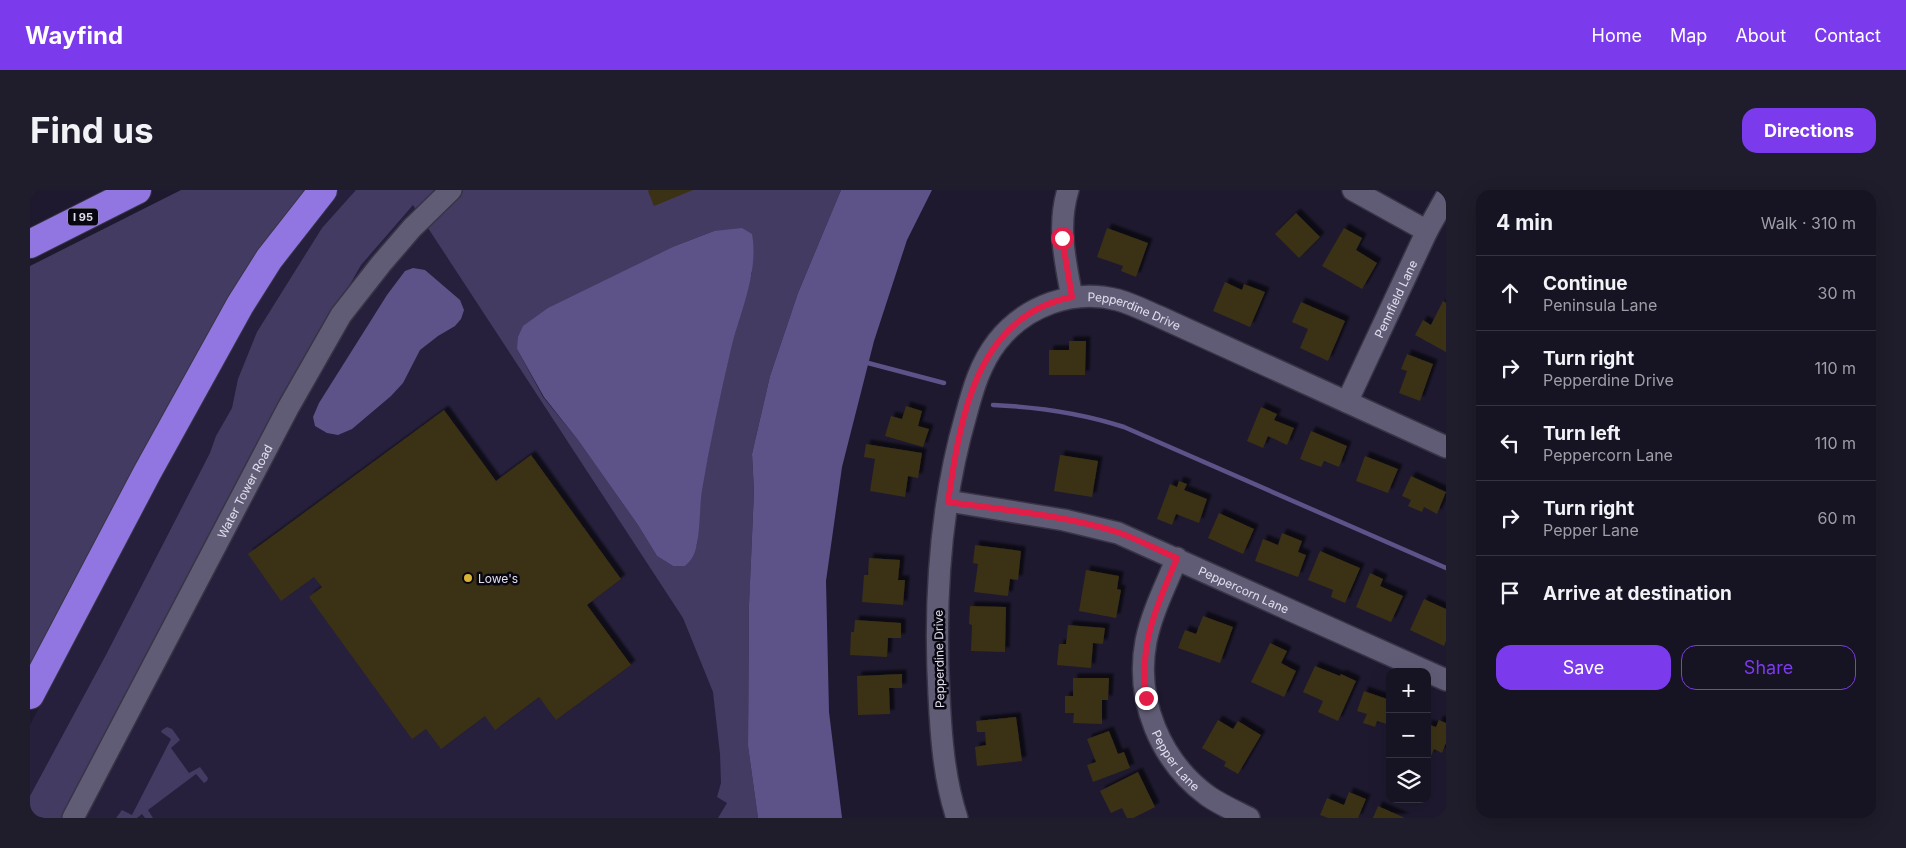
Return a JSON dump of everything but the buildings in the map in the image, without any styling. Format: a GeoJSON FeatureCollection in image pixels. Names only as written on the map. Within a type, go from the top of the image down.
{"type":"FeatureCollection","features":[{"type":"Feature","properties":{"kind":"highway","name":"I 95"},"geometry":{"type":"LineString","coordinates":[[30,244],[137,190]]}},
{"type":"Feature","properties":{"kind":"highway"},"geometry":{"type":"LineString","coordinates":[[30,695],[147,473],[240,305],[269,260],[324,190]]}},
{"type":"Feature","properties":{"kind":"street","name":"Water Tower Road"},"geometry":{"type":"LineString","coordinates":[[73,818],[288,408],[341,315],[412,228],[451,190]]}},
{"type":"Feature","properties":{"kind":"street"},"geometry":{"type":"LineString","coordinates":[[1068,190],[1063,209],[1062,230],[1063,248],[1072,297]]}},
{"type":"Feature","properties":{"kind":"street"},"geometry":{"type":"LineString","coordinates":[[1353,190],[1427,230]]}},
{"type":"Feature","properties":{"kind":"street","name":"Pennfield Lane"},"geometry":{"type":"LineString","coordinates":[[1346,402],[1427,230],[1446,197]]}},
{"type":"Feature","properties":{"kind":"street","name":"Pepperdine Drive"},"geometry":{"type":"LineString","coordinates":[[957,818],[950,795],[943,752],[937,665],[938,585],[948,502],[961,431],[977,377],[984,361],[997,342],[1023,318],[1044,305],[1072,297],[1107,298],[1132,305],[1446,447]]}},
{"type":"Feature","properties":{"kind":"street","name":"Peppercorn Lane"},"geometry":{"type":"LineString","coordinates":[[948,502],[1064,520],[1127,536],[1446,680]]}},
{"type":"Feature","properties":{"kind":"street","name":"Pepper Lane"},"geometry":{"type":"LineString","coordinates":[[1177,558],[1156,608],[1146,641],[1144,685],[1149,712],[1164,749],[1179,770],[1209,797],[1249,818]]}},
{"type":"Feature","properties":{"kind":"shaded area"},"geometry":{"type":"Polygon","coordinates":[[[181,190],[316,190],[30,673],[30,266],[181,190]]]}},
{"type":"Feature","properties":{"kind":"shaded area"},"geometry":{"type":"Polygon","coordinates":[[[337,190],[403,190],[748,617],[748,746],[758,818],[30,818],[30,725],[197,403],[290,247],[337,190]]]}},
{"type":"Feature","properties":{"kind":"shaded area"},"geometry":{"type":"Polygon","coordinates":[[[356,190],[841,190],[798,293],[770,376],[752,454],[754,491],[749,605],[748,746],[758,818],[718,818],[727,803],[717,797],[721,783],[720,754],[713,692],[683,618],[413,205],[361,265],[226,502],[62,818],[30,818],[30,796],[107,653],[210,453],[216,436],[232,408],[238,379],[257,332],[322,228],[356,190]],[[714,231],[675,246],[517,349],[543,397],[578,440],[638,525],[657,556],[673,566],[685,566],[697,545],[700,497],[714,423],[731,347],[752,272],[714,231]]]}},
{"type":"Feature","properties":{"kind":"shaded area"},"geometry":{"type":"Polygon","coordinates":[[[841,190],[932,190],[907,240],[874,341],[842,467],[826,581],[829,712],[842,818],[758,818],[748,746],[749,605],[754,491],[752,454],[770,376],[798,293],[841,190]]]}},
{"type":"Feature","properties":{"kind":"shaded area"},"geometry":{"type":"Polygon","coordinates":[[[742,228],[752,234],[753,263],[748,292],[731,349],[712,437],[702,490],[697,544],[692,558],[685,566],[673,566],[657,556],[638,525],[578,440],[544,397],[517,349],[518,337],[523,326],[548,308],[675,246],[714,231],[742,228]]]}},
{"type":"Feature","properties":{"kind":"shaded area"},"geometry":{"type":"Polygon","coordinates":[[[413,268],[425,270],[460,300],[464,310],[461,319],[455,326],[420,350],[403,383],[391,396],[352,429],[338,435],[327,433],[315,426],[313,417],[319,403],[387,295],[405,271],[413,268]]]}},
{"type":"Feature","properties":{"kind":"shaded area"},"geometry":{"type":"Polygon","coordinates":[[[167,727],[172,729],[180,740],[171,748],[189,773],[200,767],[208,778],[207,781],[204,783],[196,774],[148,810],[153,818],[145,818],[142,814],[137,818],[116,818],[122,810],[132,815],[171,739],[161,732],[167,727]]]}},
{"type":"Feature","properties":{"kind":"waterway"},"geometry":{"type":"LineString","coordinates":[[868,363],[944,383]]}},
{"type":"Feature","properties":{"kind":"waterway"},"geometry":{"type":"LineString","coordinates":[[993,405],[1059,412],[1092,418],[1124,427],[1446,568]]}},
{"type":"Feature","properties":{"kind":"place","name":"Lowe's"},"geometry":{"type":"Point","coordinates":[468,578]}},
{"type":"Feature","properties":{"kind":"route"},"geometry":{"type":"LineString","coordinates":[[1062,238],[1072,297],[1044,305],[1023,318],[1004,334],[984,361],[977,377],[959,439],[948,502],[1084,524],[1118,533],[1177,558],[1156,608],[1146,641],[1144,657],[1146,698]]}}]}
